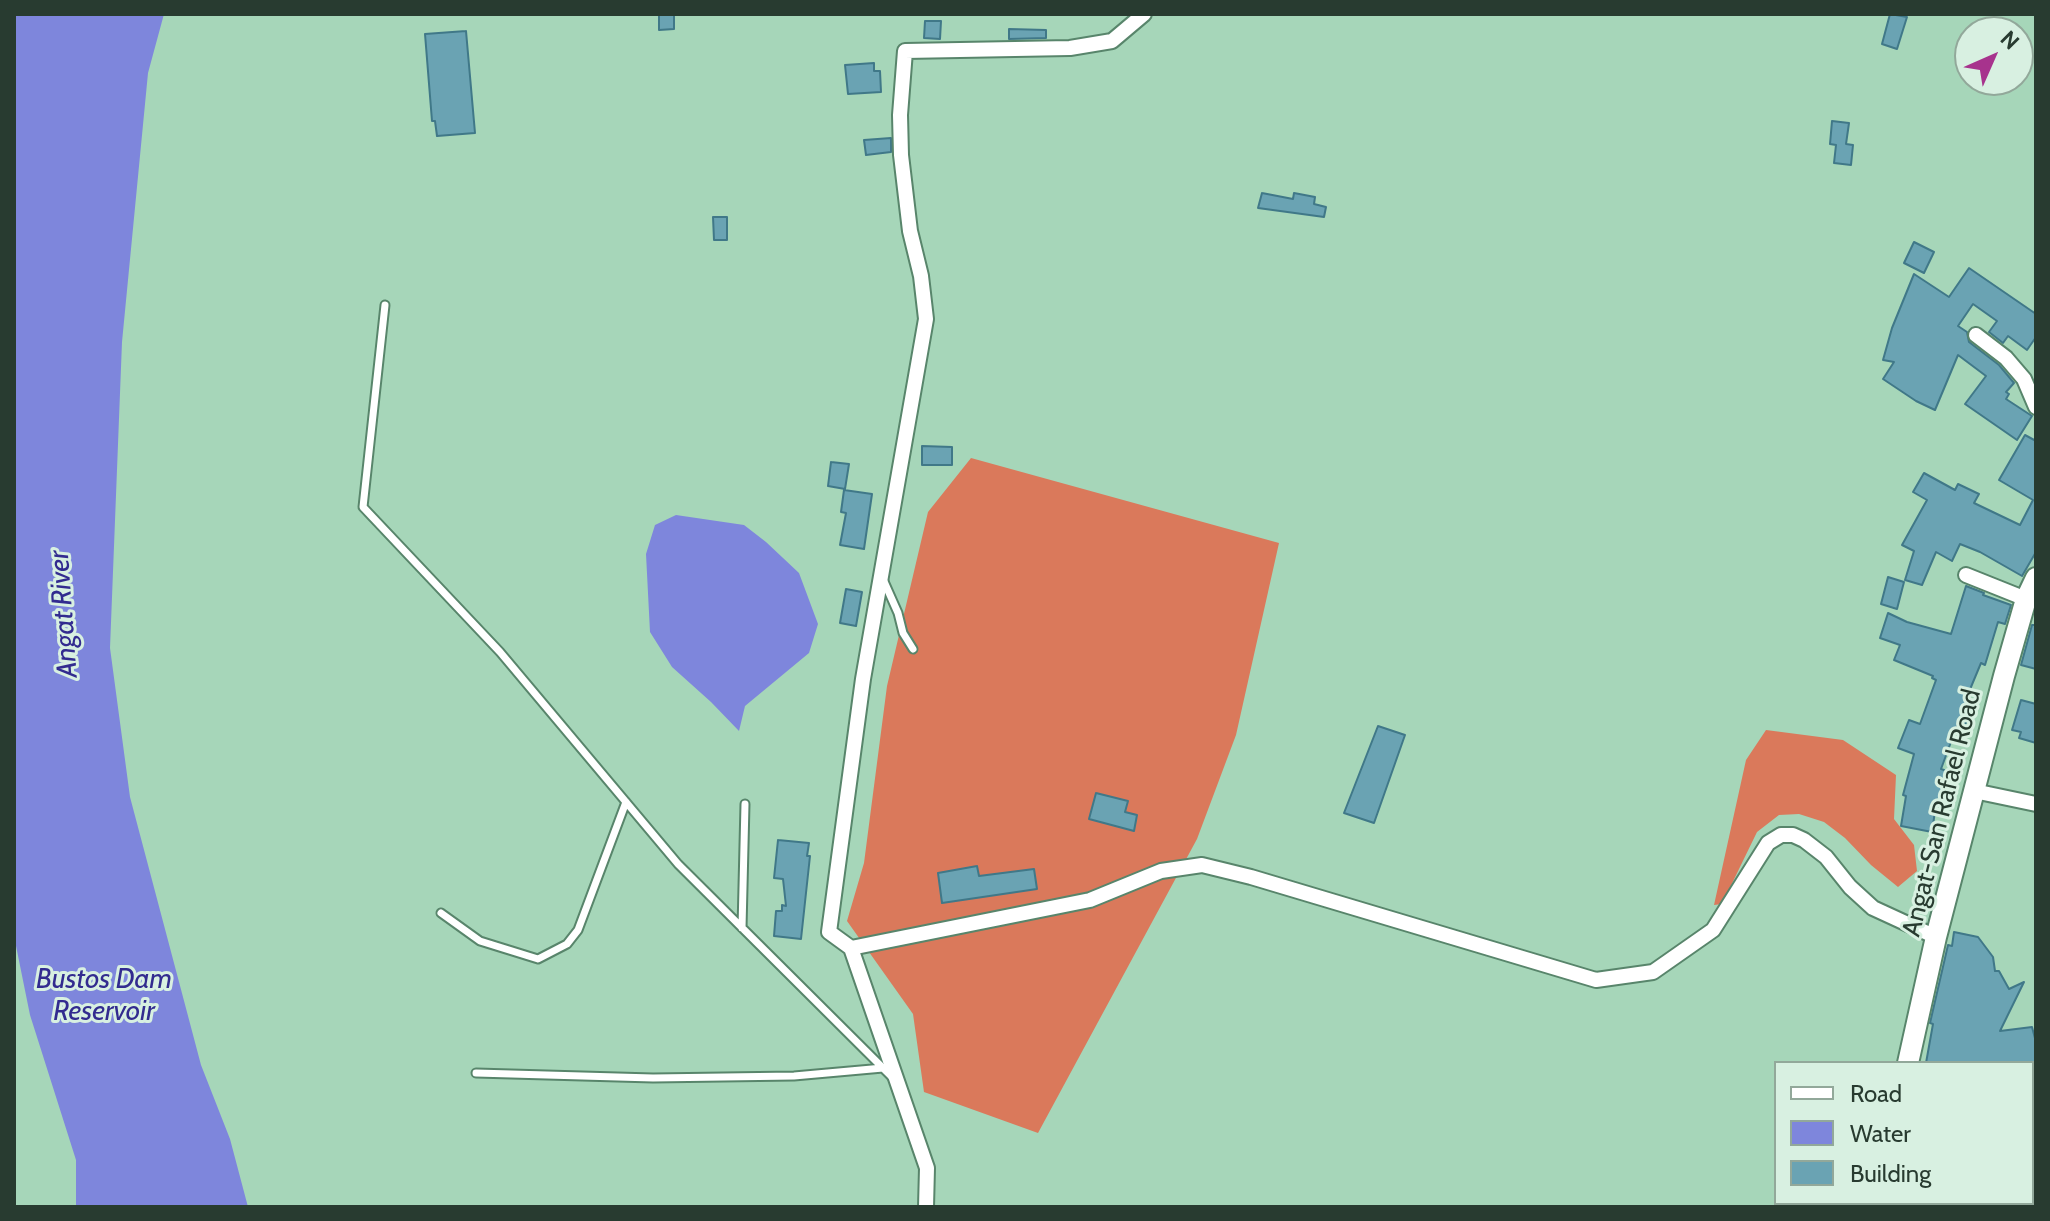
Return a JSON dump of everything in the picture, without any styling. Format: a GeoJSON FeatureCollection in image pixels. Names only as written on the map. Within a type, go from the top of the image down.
{"type":"FeatureCollection","features":[{"type":"Feature","properties":{"kind":"main road","name":"Angat-San Rafael Road"},"geometry":{"type":"LineString","coordinates":[[1908,1061],[1936,937],[1974,791],[2026,599],[2036,578]]}},
{"type":"Feature","properties":{"kind":"street"},"geometry":{"type":"LineString","coordinates":[[926,1207],[927,1168],[851,948],[829,932],[863,679],[926,319],[921,276],[910,231],[901,155],[900,115],[905,51],[1070,48],[1112,41],[1144,14]]}},
{"type":"Feature","properties":{"kind":"street"},"geometry":{"type":"LineString","coordinates":[[1976,335],[2006,358],[2024,379],[2036,407]]}},
{"type":"Feature","properties":{"kind":"street"},"geometry":{"type":"LineString","coordinates":[[1966,575],[2026,599]]}},
{"type":"Feature","properties":{"kind":"street"},"geometry":{"type":"LineString","coordinates":[[1974,791],[2036,804]]}},
{"type":"Feature","properties":{"kind":"street"},"geometry":{"type":"LineString","coordinates":[[851,948],[1090,900],[1161,871],[1202,865],[1266,881],[1596,980],[1653,972],[1713,930],[1768,843],[1781,835],[1793,835],[1804,840],[1826,857],[1850,887],[1873,908],[1936,937]]}},
{"type":"Feature","properties":{"kind":"lane"},"geometry":{"type":"LineString","coordinates":[[385,305],[363,507],[500,652],[678,864],[898,1084]]}},
{"type":"Feature","properties":{"kind":"lane"},"geometry":{"type":"LineString","coordinates":[[881,575],[891,593],[903,633],[913,649]]}},
{"type":"Feature","properties":{"kind":"lane"},"geometry":{"type":"LineString","coordinates":[[441,913],[480,941],[538,959],[567,944],[578,930],[626,802]]}},
{"type":"Feature","properties":{"kind":"lane"},"geometry":{"type":"LineString","coordinates":[[742,928],[745,804]]}},
{"type":"Feature","properties":{"kind":"lane"},"geometry":{"type":"LineString","coordinates":[[476,1073],[653,1078],[794,1076],[883,1068]]}},
{"type":"Feature","properties":{"kind":"shaded area"},"geometry":{"type":"Polygon","coordinates":[[[971,458],[1279,543],[1236,735],[1197,839],[1038,1133],[924,1092],[913,1014],[847,921],[864,863],[887,686],[928,512],[971,458]]]}},
{"type":"Feature","properties":{"kind":"shaded area"},"geometry":{"type":"Polygon","coordinates":[[[1766,730],[1843,740],[1896,775],[1894,819],[1914,845],[1917,871],[1898,887],[1824,822],[1799,814],[1779,815],[1757,832],[1722,904],[1714,905],[1746,760],[1766,730]]]}},
{"type":"Feature","properties":{"kind":"water","name":"Bustos Dam Reservoir"},"geometry":{"type":"Polygon","coordinates":[[[14,14],[164,14],[148,73],[122,342],[110,648],[130,797],[201,1065],[230,1139],[248,1207],[76,1207],[76,1160],[30,1015],[14,936],[14,14]]]}},
{"type":"Feature","properties":{"kind":"water"},"geometry":{"type":"Polygon","coordinates":[[[676,515],[744,525],[799,573],[818,624],[809,653],[745,706],[739,731],[672,667],[650,632],[646,554],[655,525],[676,515]]]}},
{"type":"Feature","properties":{"kind":"building"},"geometry":{"type":"Polygon","coordinates":[[[659,14],[674,14],[674,29],[659,30],[659,14]]]}},
{"type":"Feature","properties":{"kind":"building"},"geometry":{"type":"Polygon","coordinates":[[[1890,14],[1907,17],[1897,49],[1882,44],[1890,14]]]}},
{"type":"Feature","properties":{"kind":"building"},"geometry":{"type":"Polygon","coordinates":[[[925,21],[941,21],[940,39],[924,38],[925,21]]]}},
{"type":"Feature","properties":{"kind":"building"},"geometry":{"type":"Polygon","coordinates":[[[1009,29],[1046,30],[1046,38],[1009,39],[1009,29]]]}},
{"type":"Feature","properties":{"kind":"building"},"geometry":{"type":"Polygon","coordinates":[[[466,31],[475,133],[437,136],[435,121],[432,121],[425,34],[466,31]]]}},
{"type":"Feature","properties":{"kind":"building"},"geometry":{"type":"Polygon","coordinates":[[[874,63],[874,71],[880,71],[881,92],[848,94],[845,65],[874,63]]]}},
{"type":"Feature","properties":{"kind":"building"},"geometry":{"type":"Polygon","coordinates":[[[1832,121],[1849,123],[1846,144],[1853,145],[1851,165],[1834,163],[1836,145],[1830,144],[1832,121]]]}},
{"type":"Feature","properties":{"kind":"building"},"geometry":{"type":"Polygon","coordinates":[[[891,138],[891,152],[866,155],[864,140],[891,138]]]}},
{"type":"Feature","properties":{"kind":"building"},"geometry":{"type":"Polygon","coordinates":[[[1262,193],[1293,199],[1294,193],[1315,197],[1314,204],[1326,207],[1324,217],[1258,208],[1262,193]]]}},
{"type":"Feature","properties":{"kind":"building"},"geometry":{"type":"Polygon","coordinates":[[[713,217],[727,217],[727,240],[714,240],[713,217]]]}},
{"type":"Feature","properties":{"kind":"building"},"geometry":{"type":"Polygon","coordinates":[[[1914,242],[1934,252],[1924,273],[1904,263],[1914,242]]]}},
{"type":"Feature","properties":{"kind":"building"},"geometry":{"type":"Polygon","coordinates":[[[1969,268],[2036,314],[2036,337],[2027,350],[2008,336],[2003,343],[1989,332],[1997,321],[1973,304],[1958,326],[1967,332],[1969,342],[1999,365],[2014,383],[2006,392],[2009,394],[2006,399],[2032,416],[2017,440],[1965,404],[1986,376],[1958,355],[1935,410],[1883,379],[1894,362],[1883,360],[1892,328],[1914,274],[1949,297],[1969,268]]]}},
{"type":"Feature","properties":{"kind":"building"},"geometry":{"type":"Polygon","coordinates":[[[2025,435],[2036,441],[2036,552],[2022,576],[1960,544],[1952,561],[1936,552],[1922,585],[1905,580],[1914,551],[1902,545],[1927,500],[1913,492],[1924,473],[1955,490],[1958,484],[1979,494],[1974,503],[2020,525],[2033,500],[1999,480],[2025,435]]]}},
{"type":"Feature","properties":{"kind":"building"},"geometry":{"type":"Polygon","coordinates":[[[922,446],[952,447],[952,465],[922,465],[922,446]]]}},
{"type":"Feature","properties":{"kind":"building"},"geometry":{"type":"Polygon","coordinates":[[[831,462],[849,464],[845,489],[828,486],[831,462]]]}},
{"type":"Feature","properties":{"kind":"building"},"geometry":{"type":"Polygon","coordinates":[[[844,490],[872,494],[864,549],[840,545],[846,513],[841,512],[844,490]]]}},
{"type":"Feature","properties":{"kind":"building"},"geometry":{"type":"Polygon","coordinates":[[[1888,577],[1904,582],[1897,609],[1881,604],[1888,577]]]}},
{"type":"Feature","properties":{"kind":"building"},"geometry":{"type":"Polygon","coordinates":[[[1966,586],[2011,605],[2005,624],[1998,622],[1985,665],[1981,663],[1966,699],[1964,706],[1971,709],[1965,725],[1959,723],[1941,769],[1950,772],[1947,782],[1950,783],[1943,806],[1936,804],[1932,832],[1901,826],[1906,796],[1903,795],[1914,754],[1898,748],[1909,720],[1920,724],[1936,680],[1894,660],[1900,645],[1880,638],[1888,613],[1907,622],[1951,634],[1966,586]]]}},
{"type":"Feature","properties":{"kind":"building"},"geometry":{"type":"Polygon","coordinates":[[[846,589],[862,592],[856,626],[840,623],[846,589]]]}},
{"type":"Feature","properties":{"kind":"building"},"geometry":{"type":"Polygon","coordinates":[[[2032,625],[2036,625],[2036,669],[2021,665],[2032,625]]]}},
{"type":"Feature","properties":{"kind":"building"},"geometry":{"type":"Polygon","coordinates":[[[2021,700],[2036,704],[2036,743],[2019,738],[2021,732],[2012,730],[2021,700]]]}},
{"type":"Feature","properties":{"kind":"building"},"geometry":{"type":"Polygon","coordinates":[[[1378,726],[1405,735],[1374,823],[1344,813],[1378,726]]]}},
{"type":"Feature","properties":{"kind":"building"},"geometry":{"type":"Polygon","coordinates":[[[1096,793],[1128,801],[1125,812],[1137,815],[1134,831],[1089,819],[1096,793]]]}},
{"type":"Feature","properties":{"kind":"building"},"geometry":{"type":"Polygon","coordinates":[[[778,840],[809,843],[801,939],[774,936],[776,911],[782,911],[782,905],[786,906],[783,879],[774,878],[778,840]]]}},
{"type":"Feature","properties":{"kind":"building"},"geometry":{"type":"Polygon","coordinates":[[[977,866],[979,876],[1034,869],[1037,889],[942,903],[938,873],[977,866]]]}},
{"type":"Feature","properties":{"kind":"building"},"geometry":{"type":"Polygon","coordinates":[[[1954,932],[1978,937],[1993,957],[1995,971],[1999,971],[2009,989],[2024,982],[2000,1031],[2032,1027],[2036,1063],[1926,1061],[1933,1024],[1930,1023],[1948,945],[1952,946],[1954,932]]]}},
{"type":"Feature","properties":{"kind":"water label","name":"Angat River"},"geometry":{"type":"Point","coordinates":[64,614]}}]}
